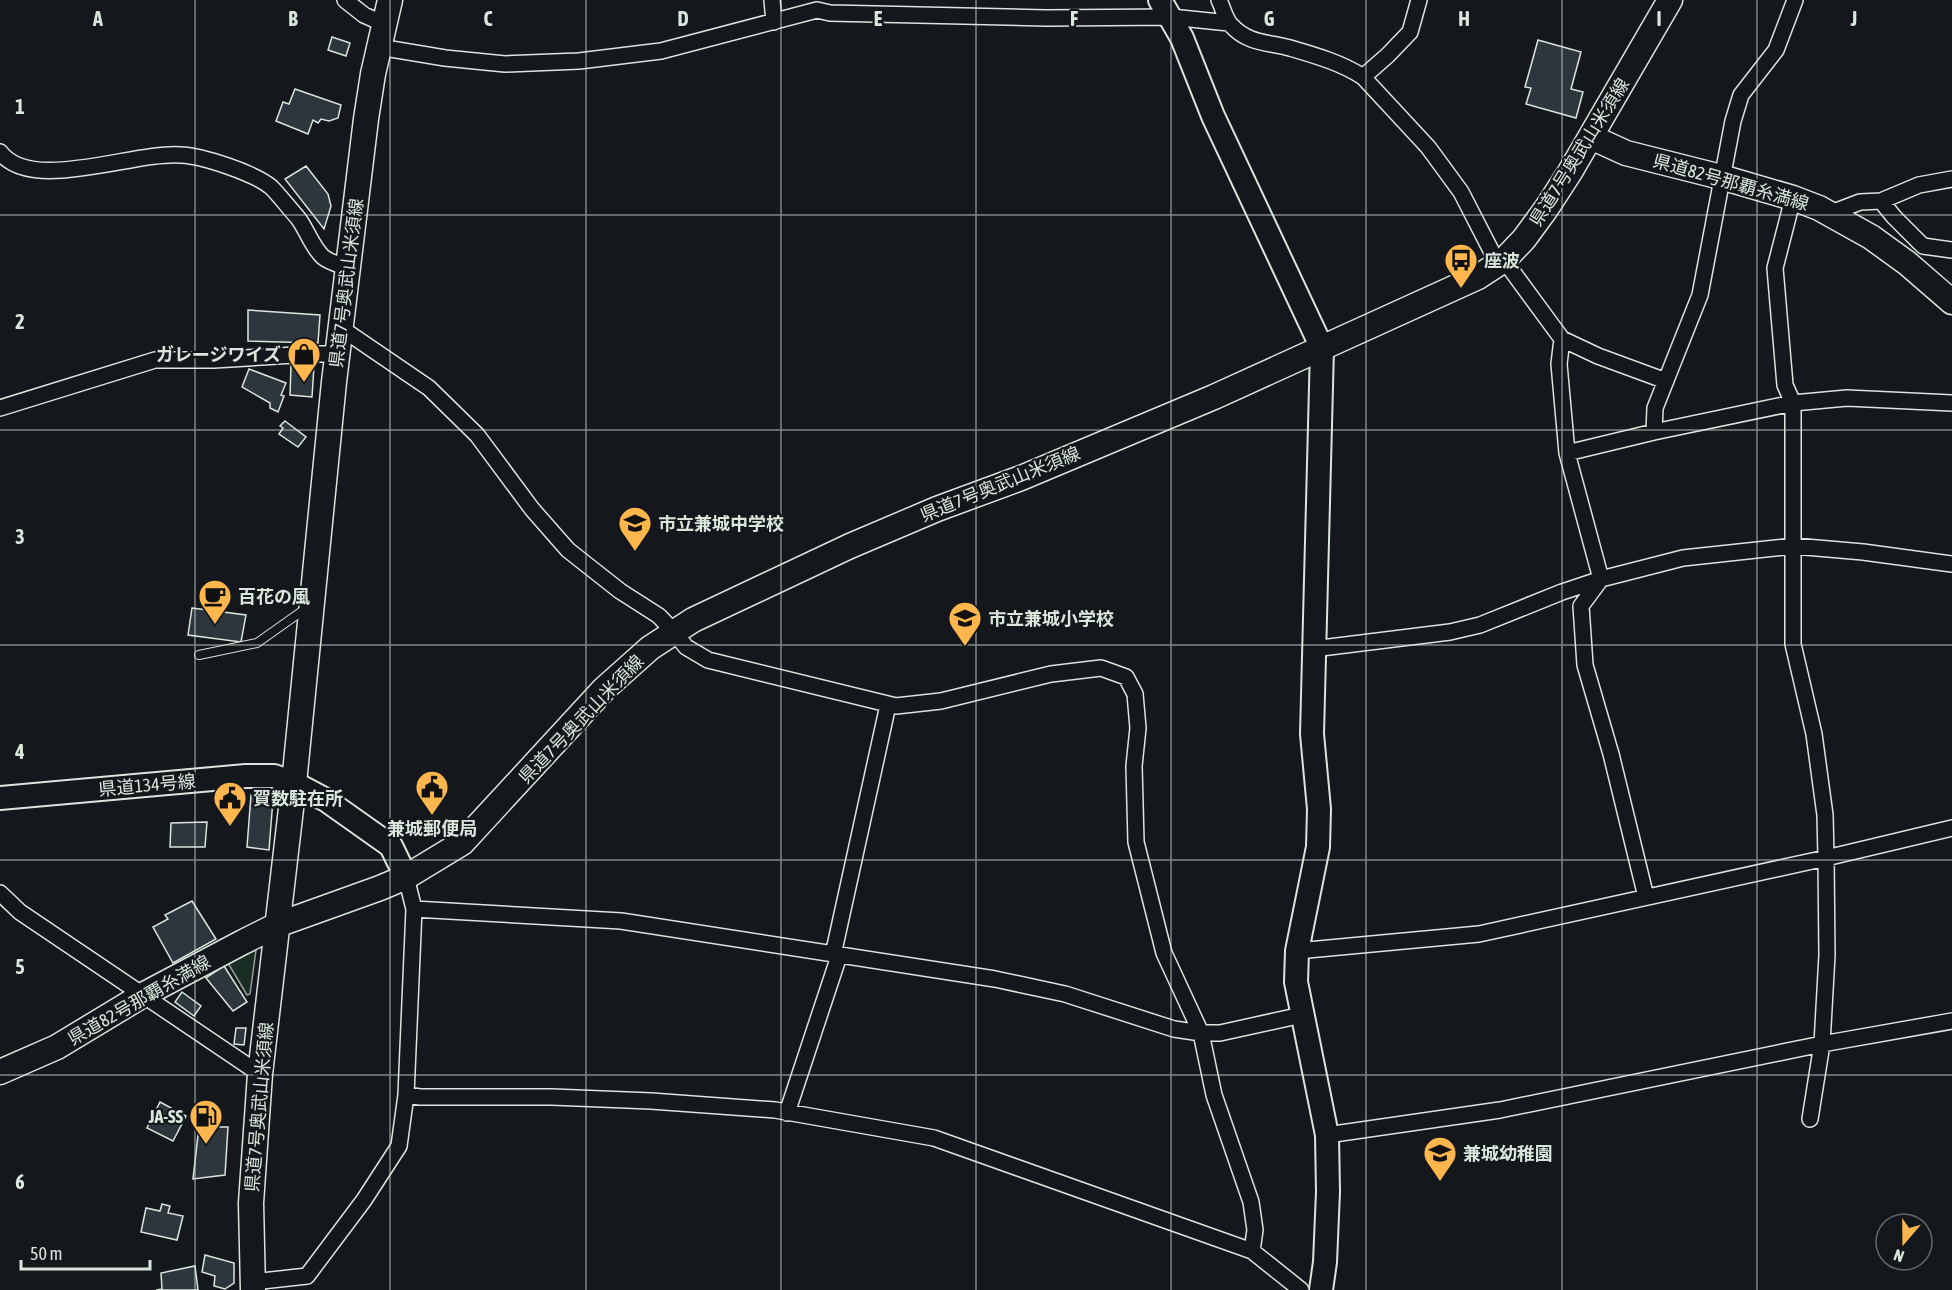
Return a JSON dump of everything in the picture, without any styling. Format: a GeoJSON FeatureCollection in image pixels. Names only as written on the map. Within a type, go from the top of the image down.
{"type":"FeatureCollection","features":[{"type":"Feature","properties":{"kind":"main road","name":"県道7号奥武山米須線"},"geometry":{"type":"LineString","coordinates":[[253,1286],[251,1203],[260,1074],[294,783],[337,354],[366,119],[390,0]]}},
{"type":"Feature","properties":{"kind":"main road","name":"県道7号奥武山米須線"},"geometry":{"type":"LineString","coordinates":[[277,925],[406,877],[462,843],[554,746],[604,689],[650,648],[693,620],[861,541],[1025,476],[1322,348],[1447,292],[1478,277],[1501,262],[1524,239],[1546,209],[1591,137],[1670,0]]}},
{"type":"Feature","properties":{"kind":"main road","name":"県道82号那覇糸満線"},"geometry":{"type":"LineString","coordinates":[[1591,137],[1626,153],[1793,198],[1831,213],[1871,237],[1915,254],[1952,302]]}},
{"type":"Feature","properties":{"kind":"main road","name":"県道82号那覇糸満線"},"geometry":{"type":"LineString","coordinates":[[0,1072],[57,1047],[143,995],[277,925]]}},
{"type":"Feature","properties":{"kind":"street"},"geometry":{"type":"LineString","coordinates":[[345,0],[364,15],[381,36],[445,58],[505,64],[579,60],[661,51],[817,10],[830,13],[1046,18],[1166,9],[1228,23]]}},
{"type":"Feature","properties":{"kind":"street"},"geometry":{"type":"LineString","coordinates":[[772,0],[774,22]]}},
{"type":"Feature","properties":{"kind":"street"},"geometry":{"type":"LineString","coordinates":[[1220,0],[1228,23],[1240,34],[1262,44],[1288,48],[1352,70],[1363,77],[1435,156],[1461,192],[1501,262],[1562,339],[1598,356],[1666,381]]}},
{"type":"Feature","properties":{"kind":"street"},"geometry":{"type":"LineString","coordinates":[[1363,77],[1410,32],[1419,0]]}},
{"type":"Feature","properties":{"kind":"street"},"geometry":{"type":"LineString","coordinates":[[1654,432],[1655,408],[1700,295],[1732,121],[1741,95],[1776,50],[1795,0]]}},
{"type":"Feature","properties":{"kind":"street"},"geometry":{"type":"LineString","coordinates":[[1166,9],[1182,38],[1213,116],[1322,348],[1312,734],[1319,809],[1318,847],[1296,951],[1296,982],[1327,1135],[1326,1262],[1321,1290]]}},
{"type":"Feature","properties":{"kind":"street"},"geometry":{"type":"LineString","coordinates":[[0,152],[15,165],[27,169],[51,171],[154,155],[204,159],[257,177],[272,188],[299,220],[323,257],[348,268]]}},
{"type":"Feature","properties":{"kind":"street"},"geometry":{"type":"LineString","coordinates":[[1831,213],[1860,202],[1881,201],[1919,185],[1952,178]]}},
{"type":"Feature","properties":{"kind":"street"},"geometry":{"type":"LineString","coordinates":[[1793,198],[1775,268],[1785,385],[1793,403],[1793,644],[1814,734],[1825,815],[1826,858],[1827,955],[1822,1044],[1810,1119]]}},
{"type":"Feature","properties":{"kind":"street"},"geometry":{"type":"LineString","coordinates":[[1881,201],[1894,217],[1915,254],[1952,250]]}},
{"type":"Feature","properties":{"kind":"street"},"geometry":{"type":"LineString","coordinates":[[341,328],[429,388],[477,435],[532,509],[568,550],[620,591],[658,616],[686,647],[708,660],[896,706],[941,701],[1051,674],[1101,668],[1126,677],[1135,694],[1138,728],[1134,766],[1136,842],[1164,953],[1201,1033],[1214,1095],[1251,1202],[1255,1230],[1252,1251]]}},
{"type":"Feature","properties":{"kind":"street"},"geometry":{"type":"LineString","coordinates":[[1562,339],[1559,363],[1567,453],[1602,579]]}},
{"type":"Feature","properties":{"kind":"street"},"geometry":{"type":"LineString","coordinates":[[0,408],[155,360],[214,360],[337,354]]}},
{"type":"Feature","properties":{"kind":"street"},"geometry":{"type":"LineString","coordinates":[[1567,453],[1793,403],[1847,398],[1952,403]]}},
{"type":"Feature","properties":{"kind":"street"},"geometry":{"type":"LineString","coordinates":[[1313,649],[1450,632],[1480,625],[1562,592],[1683,558],[1794,546],[1863,552],[1952,564]]}},
{"type":"Feature","properties":{"kind":"street"},"geometry":{"type":"LineString","coordinates":[[1602,579],[1581,606],[1586,665],[1611,754],[1646,897]]}},
{"type":"Feature","properties":{"kind":"street"},"geometry":{"type":"LineString","coordinates":[[787,1113],[836,955],[888,705]]}},
{"type":"Feature","properties":{"kind":"street","name":"県道134号線"},"geometry":{"type":"LineString","coordinates":[[0,798],[246,776],[274,776],[294,783],[326,800],[391,846],[406,877]]}},
{"type":"Feature","properties":{"kind":"street"},"geometry":{"type":"LineString","coordinates":[[1296,951],[1479,934],[1952,828]]}},
{"type":"Feature","properties":{"kind":"street"},"geometry":{"type":"LineString","coordinates":[[253,1286],[307,1276],[364,1200],[399,1146],[406,1095],[414,909],[406,877]]}},
{"type":"Feature","properties":{"kind":"street"},"geometry":{"type":"LineString","coordinates":[[0,893],[20,912],[260,1074]]}},
{"type":"Feature","properties":{"kind":"street"},"geometry":{"type":"LineString","coordinates":[[414,909],[621,921],[1018,984],[1065,994],[1174,1029],[1201,1033],[1220,1033],[1302,1015]]}},
{"type":"Feature","properties":{"kind":"street"},"geometry":{"type":"LineString","coordinates":[[1327,1135],[1500,1110],[1822,1044],[1952,1021]]}},
{"type":"Feature","properties":{"kind":"street"},"geometry":{"type":"LineString","coordinates":[[406,1095],[420,1098],[651,1101],[775,1110],[934,1138],[1252,1251],[1300,1290]]}},
{"type":"Feature","properties":{"kind":"lane"},"geometry":{"type":"LineString","coordinates":[[199,655],[257,643],[312,604]]}},
{"type":"Feature","properties":{"kind":"green space"},"geometry":{"type":"Polygon","coordinates":[[[256,950],[250,994],[247,995],[228,963],[256,950]]]}},
{"type":"Feature","properties":{"kind":"building"},"geometry":{"type":"Polygon","coordinates":[[[332,37],[350,43],[346,56],[328,50],[332,37]]]}},
{"type":"Feature","properties":{"kind":"building"},"geometry":{"type":"Polygon","coordinates":[[[1538,40],[1581,52],[1571,89],[1583,92],[1576,118],[1526,104],[1531,88],[1525,87],[1538,40]]]}},
{"type":"Feature","properties":{"kind":"building"},"geometry":{"type":"Polygon","coordinates":[[[295,89],[341,105],[338,118],[329,121],[321,119],[318,123],[313,120],[308,134],[276,121],[283,102],[289,104],[295,89]]]}},
{"type":"Feature","properties":{"kind":"building"},"geometry":{"type":"Polygon","coordinates":[[[306,166],[328,194],[331,206],[324,229],[285,179],[306,166]]]}},
{"type":"Feature","properties":{"kind":"building"},"geometry":{"type":"Polygon","coordinates":[[[248,310],[320,315],[318,343],[248,341],[248,310]]]}},
{"type":"Feature","properties":{"kind":"building"},"geometry":{"type":"Polygon","coordinates":[[[291,365],[314,366],[312,397],[290,395],[291,365]]]}},
{"type":"Feature","properties":{"kind":"building"},"geometry":{"type":"Polygon","coordinates":[[[249,369],[286,383],[278,412],[270,408],[270,403],[242,387],[249,369]]]}},
{"type":"Feature","properties":{"kind":"building"},"geometry":{"type":"Polygon","coordinates":[[[285,421],[306,437],[298,447],[279,434],[283,428],[280,426],[285,421]]]}},
{"type":"Feature","properties":{"kind":"building"},"geometry":{"type":"Polygon","coordinates":[[[192,608],[246,615],[241,642],[188,635],[192,608]]]}},
{"type":"Feature","properties":{"kind":"building"},"geometry":{"type":"Polygon","coordinates":[[[251,795],[268,796],[273,799],[269,850],[247,847],[251,795]]]}},
{"type":"Feature","properties":{"kind":"building"},"geometry":{"type":"Polygon","coordinates":[[[207,822],[205,847],[170,847],[171,823],[207,822]]]}},
{"type":"Feature","properties":{"kind":"building"},"geometry":{"type":"Polygon","coordinates":[[[192,901],[216,939],[173,963],[153,927],[168,919],[165,915],[192,901]]]}},
{"type":"Feature","properties":{"kind":"building"},"geometry":{"type":"Polygon","coordinates":[[[224,966],[247,1002],[233,1011],[206,978],[224,966]]]}},
{"type":"Feature","properties":{"kind":"building"},"geometry":{"type":"Polygon","coordinates":[[[182,992],[201,1006],[194,1016],[175,1002],[182,992]]]}},
{"type":"Feature","properties":{"kind":"building"},"geometry":{"type":"Polygon","coordinates":[[[236,1028],[246,1028],[244,1045],[234,1044],[236,1028]]]}},
{"type":"Feature","properties":{"kind":"building"},"geometry":{"type":"Polygon","coordinates":[[[160,1102],[186,1116],[173,1141],[147,1128],[160,1102]]]}},
{"type":"Feature","properties":{"kind":"building"},"geometry":{"type":"Polygon","coordinates":[[[199,1127],[228,1127],[225,1175],[193,1179],[199,1127]]]}},
{"type":"Feature","properties":{"kind":"building"},"geometry":{"type":"Polygon","coordinates":[[[162,1204],[170,1206],[168,1213],[183,1216],[177,1240],[141,1232],[146,1208],[160,1211],[162,1204]]]}},
{"type":"Feature","properties":{"kind":"building"},"geometry":{"type":"Polygon","coordinates":[[[205,1255],[234,1263],[234,1283],[225,1289],[214,1286],[215,1276],[202,1272],[205,1255]]]}},
{"type":"Feature","properties":{"kind":"building"},"geometry":{"type":"Polygon","coordinates":[[[195,1266],[198,1290],[156,1290],[162,1289],[161,1273],[195,1266]]]}},
{"type":"Feature","properties":{"kind":"place","name":"座波"},"geometry":{"type":"Point","coordinates":[1461,289]}},
{"type":"Feature","properties":{"kind":"place","name":"ガレージワイズ"},"geometry":{"type":"Point","coordinates":[304,383]}},
{"type":"Feature","properties":{"kind":"place","name":"市立兼城中学校"},"geometry":{"type":"Point","coordinates":[635,552]}},
{"type":"Feature","properties":{"kind":"place","name":"百花の風"},"geometry":{"type":"Point","coordinates":[215,625]}},
{"type":"Feature","properties":{"kind":"place","name":"市立兼城小学校"},"geometry":{"type":"Point","coordinates":[965,647]}},
{"type":"Feature","properties":{"kind":"place","name":"兼城郵便局"},"geometry":{"type":"Point","coordinates":[432,816]}},
{"type":"Feature","properties":{"kind":"place","name":"賀数駐在所"},"geometry":{"type":"Point","coordinates":[230,827]}},
{"type":"Feature","properties":{"kind":"place","name":"JA-SS"},"geometry":{"type":"Point","coordinates":[206,1145]}},
{"type":"Feature","properties":{"kind":"place","name":"兼城幼稚園"},"geometry":{"type":"Point","coordinates":[1440,1182]}}]}
